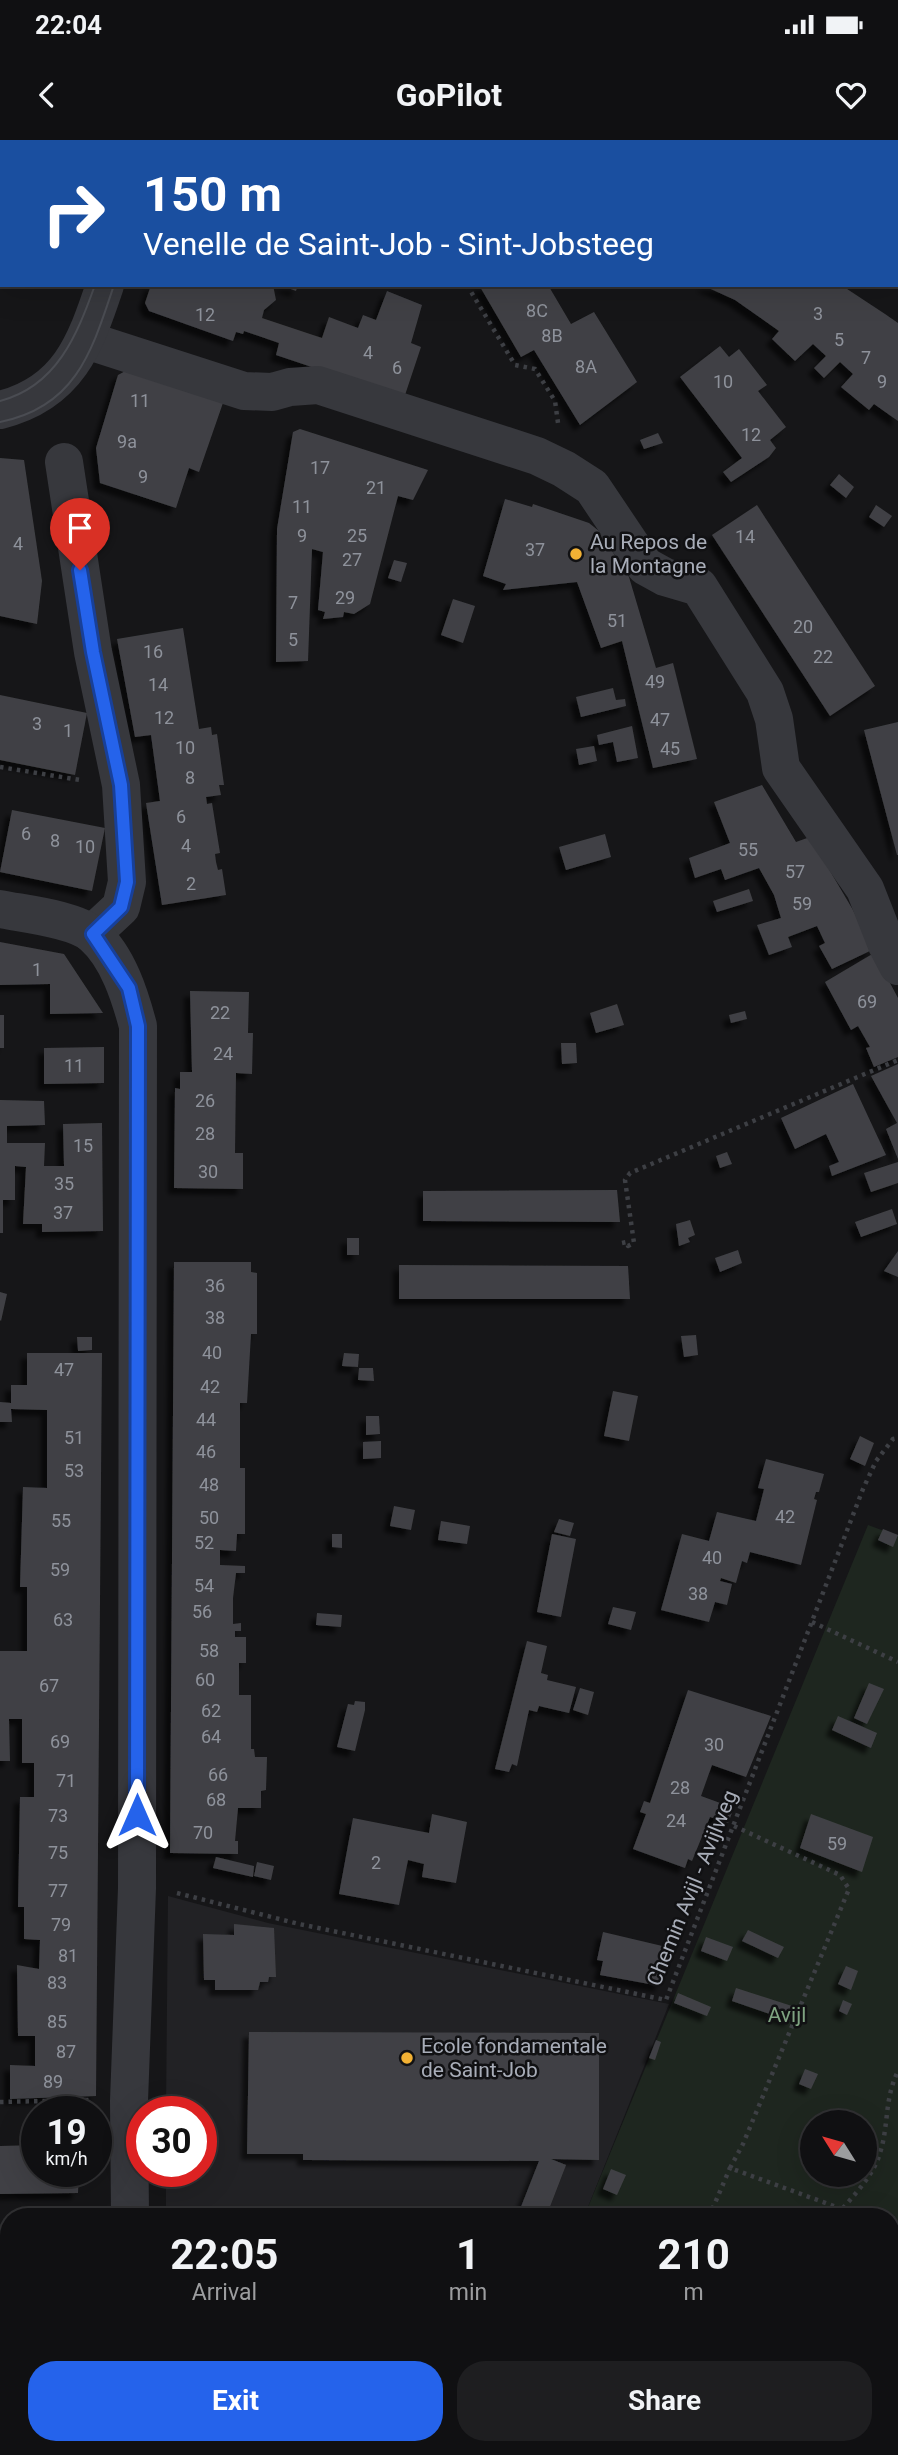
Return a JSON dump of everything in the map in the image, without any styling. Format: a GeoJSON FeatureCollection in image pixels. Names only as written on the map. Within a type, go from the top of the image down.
{"type":"FeatureCollection","features":[{"type":"Feature","properties":{"kind":"street"},"geometry":{"type":"LineString","coordinates":[[0,410],[17,406],[42,392],[68,368],[86,340],[104,287]]}},
{"type":"Feature","properties":{"kind":"street"},"geometry":{"type":"LineString","coordinates":[[86,340],[244,391],[272,392],[290,387],[318,385],[537,456],[592,487],[645,566],[665,577],[699,587],[765,692],[774,719],[781,768],[865,889],[898,966]]}},
{"type":"Feature","properties":{"kind":"street"},"geometry":{"type":"LineString","coordinates":[[64,462],[93,652],[119,778],[127,882],[121,907],[93,934]]}},
{"type":"Feature","properties":{"kind":"street"},"geometry":{"type":"LineString","coordinates":[[0,909],[59,921],[93,934],[129,988],[138,1026],[137,1888],[129,2101],[130,2208]]}},
{"type":"Feature","properties":{"kind":"path"},"geometry":{"type":"LineString","coordinates":[[468,287],[515,365],[535,369],[555,401],[564,469]]}},
{"type":"Feature","properties":{"kind":"path"},"geometry":{"type":"LineString","coordinates":[[0,767],[76,780],[119,778]]}},
{"type":"Feature","properties":{"kind":"path"},"geometry":{"type":"LineString","coordinates":[[622,1243],[627,1242],[628,1246],[634,1243],[625,1180],[630,1173],[898,1060]]}},
{"type":"Feature","properties":{"kind":"path","name":"Chemin Avijl - Avijlweg"},"geometry":{"type":"LineString","coordinates":[[168,1891],[299,1924],[666,2000],[863,1489],[877,1461],[893,1439],[898,1438]]}},
{"type":"Feature","properties":{"kind":"path"},"geometry":{"type":"LineString","coordinates":[[812,1622],[898,1662]]}},
{"type":"Feature","properties":{"kind":"path"},"geometry":{"type":"LineString","coordinates":[[713,2208],[743,2144],[849,1889],[840,1875],[734,1826]]}},
{"type":"Feature","properties":{"kind":"path"},"geometry":{"type":"LineString","coordinates":[[730,2168],[842,2208],[863,2185],[881,2152],[886,2104],[898,2071]]}},
{"type":"Feature","properties":{"kind":"path"},"geometry":{"type":"LineString","coordinates":[[0,2102],[21,2102]]}},
{"type":"Feature","properties":{"kind":"shaded area","name":"Ecole fondamentale de Saint-Job"},"geometry":{"type":"Polygon","coordinates":[[[168,1896],[268,1923],[669,2004],[588,2208],[166,2208],[166,2187],[217,2187],[217,2096],[166,2096],[168,1896]]]}},
{"type":"Feature","properties":{"kind":"green space","name":"Avijl"},"geometry":{"type":"Polygon","coordinates":[[[868,1525],[898,1536],[898,2208],[588,2208],[868,1525]]]}},
{"type":"Feature","properties":{"kind":"building"},"geometry":{"type":"Polygon","coordinates":[[[150,287],[273,287],[276,300],[264,310],[262,318],[322,338],[329,317],[358,328],[363,315],[376,320],[387,291],[422,305],[411,343],[421,347],[404,398],[276,355],[279,343],[244,331],[243,334],[236,332],[233,341],[149,311],[145,303],[150,287]]]}},
{"type":"Feature","properties":{"kind":"building"},"geometry":{"type":"Polygon","coordinates":[[[480,287],[549,287],[571,324],[594,312],[637,382],[580,425],[534,350],[521,357],[480,287]]]}},
{"type":"Feature","properties":{"kind":"building"},"geometry":{"type":"Polygon","coordinates":[[[706,287],[844,287],[898,323],[898,421],[874,404],[869,410],[841,387],[853,374],[840,362],[824,378],[814,368],[826,356],[813,344],[795,361],[772,339],[779,331],[735,300],[706,287]]]}},
{"type":"Feature","properties":{"kind":"building"},"geometry":{"type":"Polygon","coordinates":[[[720,346],[729,357],[739,349],[767,385],[758,391],[786,427],[770,440],[776,448],[769,457],[731,482],[723,472],[742,458],[680,377],[720,346]]]}},
{"type":"Feature","properties":{"kind":"building"},"geometry":{"type":"Polygon","coordinates":[[[131,368],[224,400],[199,472],[189,468],[176,508],[100,483],[96,448],[118,375],[131,368]]]}},
{"type":"Feature","properties":{"kind":"building"},"geometry":{"type":"Polygon","coordinates":[[[300,429],[428,470],[413,500],[398,496],[370,604],[354,614],[344,612],[343,617],[323,619],[325,612],[318,610],[323,552],[312,549],[308,661],[276,662],[277,529],[293,432],[300,429]]]}},
{"type":"Feature","properties":{"kind":"building"},"geometry":{"type":"Polygon","coordinates":[[[658,433],[663,443],[644,449],[640,440],[658,433]]]}},
{"type":"Feature","properties":{"kind":"building"},"geometry":{"type":"Polygon","coordinates":[[[0,458],[24,460],[42,581],[37,624],[0,616],[0,458]]]}},
{"type":"Feature","properties":{"kind":"building"},"geometry":{"type":"Polygon","coordinates":[[[839,474],[854,487],[846,498],[830,485],[839,474]]]}},
{"type":"Feature","properties":{"kind":"building"},"geometry":{"type":"Polygon","coordinates":[[[505,499],[532,507],[533,504],[589,523],[599,531],[629,577],[656,668],[673,663],[697,759],[653,768],[622,641],[601,648],[577,582],[503,590],[506,584],[483,576],[505,499]]]}},
{"type":"Feature","properties":{"kind":"building"},"geometry":{"type":"Polygon","coordinates":[[[757,505],[875,686],[830,716],[712,535],[757,505]]]}},
{"type":"Feature","properties":{"kind":"building"},"geometry":{"type":"Polygon","coordinates":[[[876,505],[892,516],[884,527],[869,517],[876,505]]]}},
{"type":"Feature","properties":{"kind":"building"},"geometry":{"type":"Polygon","coordinates":[[[394,560],[407,563],[401,582],[388,578],[394,560]]]}},
{"type":"Feature","properties":{"kind":"building"},"geometry":{"type":"Polygon","coordinates":[[[453,599],[475,606],[463,643],[441,635],[453,599]]]}},
{"type":"Feature","properties":{"kind":"building"},"geometry":{"type":"Polygon","coordinates":[[[183,628],[199,729],[211,727],[212,735],[217,734],[224,785],[219,785],[221,795],[206,797],[207,804],[212,803],[220,853],[215,854],[216,862],[218,870],[222,869],[226,895],[162,905],[146,803],[160,801],[151,735],[135,737],[117,639],[183,628]]]}},
{"type":"Feature","properties":{"kind":"building"},"geometry":{"type":"Polygon","coordinates":[[[613,688],[616,700],[625,699],[626,706],[581,717],[576,697],[613,688]]]}},
{"type":"Feature","properties":{"kind":"building"},"geometry":{"type":"Polygon","coordinates":[[[0,695],[87,713],[75,775],[0,760],[0,695]]]}},
{"type":"Feature","properties":{"kind":"building"},"geometry":{"type":"Polygon","coordinates":[[[898,722],[898,855],[897,855],[864,730],[898,722]]]}},
{"type":"Feature","properties":{"kind":"building"},"geometry":{"type":"Polygon","coordinates":[[[632,726],[638,758],[617,762],[613,742],[599,745],[597,735],[632,726]]]}},
{"type":"Feature","properties":{"kind":"building"},"geometry":{"type":"Polygon","coordinates":[[[594,746],[597,761],[579,765],[576,749],[594,746]]]}},
{"type":"Feature","properties":{"kind":"building"},"geometry":{"type":"Polygon","coordinates":[[[762,785],[796,842],[810,837],[853,910],[872,950],[832,969],[819,946],[825,943],[817,926],[788,937],[792,947],[769,955],[757,925],[781,918],[774,895],[759,868],[725,880],[721,869],[695,878],[689,858],[730,843],[714,802],[762,785]]]}},
{"type":"Feature","properties":{"kind":"building"},"geometry":{"type":"Polygon","coordinates":[[[12,810],[105,828],[92,891],[0,872],[12,810]]]}},
{"type":"Feature","properties":{"kind":"building"},"geometry":{"type":"Polygon","coordinates":[[[605,834],[611,857],[566,870],[559,847],[605,834]]]}},
{"type":"Feature","properties":{"kind":"building"},"geometry":{"type":"Polygon","coordinates":[[[749,889],[753,901],[717,912],[713,901],[749,889]]]}},
{"type":"Feature","properties":{"kind":"building"},"geometry":{"type":"Polygon","coordinates":[[[0,942],[64,954],[103,1013],[50,1014],[50,984],[0,985],[0,942]]]}},
{"type":"Feature","properties":{"kind":"building"},"geometry":{"type":"Polygon","coordinates":[[[874,953],[898,998],[898,1057],[874,1067],[866,1048],[870,1047],[858,1026],[851,1030],[825,982],[874,953]]]}},
{"type":"Feature","properties":{"kind":"building"},"geometry":{"type":"Polygon","coordinates":[[[190,991],[249,992],[248,1033],[253,1033],[252,1074],[236,1073],[235,1153],[243,1153],[243,1189],[174,1188],[175,1088],[180,1089],[180,1072],[192,1072],[190,991]]]}},
{"type":"Feature","properties":{"kind":"building"},"geometry":{"type":"Polygon","coordinates":[[[617,1004],[624,1025],[596,1033],[590,1013],[617,1004]]]}},
{"type":"Feature","properties":{"kind":"building"},"geometry":{"type":"Polygon","coordinates":[[[745,1011],[747,1019],[731,1023],[729,1015],[745,1011]]]}},
{"type":"Feature","properties":{"kind":"building"},"geometry":{"type":"Polygon","coordinates":[[[0,1015],[4,1015],[4,1048],[0,1048],[0,1015]]]}},
{"type":"Feature","properties":{"kind":"building"},"geometry":{"type":"Polygon","coordinates":[[[561,1043],[576,1043],[577,1063],[562,1064],[561,1043]]]}},
{"type":"Feature","properties":{"kind":"building"},"geometry":{"type":"Polygon","coordinates":[[[104,1047],[104,1083],[44,1084],[44,1048],[104,1047]]]}},
{"type":"Feature","properties":{"kind":"building"},"geometry":{"type":"Polygon","coordinates":[[[898,1064],[898,1159],[886,1129],[897,1123],[871,1076],[898,1064]]]}},
{"type":"Feature","properties":{"kind":"building"},"geometry":{"type":"Polygon","coordinates":[[[853,1084],[886,1155],[832,1176],[829,1166],[839,1162],[826,1134],[795,1149],[781,1118],[853,1084]]]}},
{"type":"Feature","properties":{"kind":"building"},"geometry":{"type":"Polygon","coordinates":[[[0,1100],[44,1101],[45,1125],[7,1126],[7,1143],[45,1143],[44,1166],[64,1166],[63,1124],[102,1123],[103,1231],[42,1232],[42,1224],[23,1224],[26,1167],[15,1166],[15,1200],[3,1200],[3,1233],[0,1233],[0,1100]]]}},
{"type":"Feature","properties":{"kind":"building"},"geometry":{"type":"Polygon","coordinates":[[[727,1152],[732,1164],[720,1168],[716,1156],[727,1152]]]}},
{"type":"Feature","properties":{"kind":"building"},"geometry":{"type":"Polygon","coordinates":[[[898,1162],[898,1183],[871,1192],[864,1173],[898,1162]]]}},
{"type":"Feature","properties":{"kind":"building"},"geometry":{"type":"Polygon","coordinates":[[[617,1190],[620,1222],[423,1221],[423,1191],[617,1190]]]}},
{"type":"Feature","properties":{"kind":"building"},"geometry":{"type":"Polygon","coordinates":[[[892,1209],[897,1224],[861,1237],[855,1222],[892,1209]]]}},
{"type":"Feature","properties":{"kind":"building"},"geometry":{"type":"Polygon","coordinates":[[[690,1220],[695,1235],[688,1238],[690,1242],[679,1246],[676,1224],[690,1220]]]}},
{"type":"Feature","properties":{"kind":"building"},"geometry":{"type":"Polygon","coordinates":[[[347,1238],[359,1238],[359,1255],[347,1255],[347,1238]]]}},
{"type":"Feature","properties":{"kind":"building"},"geometry":{"type":"Polygon","coordinates":[[[738,1250],[742,1263],[720,1272],[715,1258],[738,1250]]]}},
{"type":"Feature","properties":{"kind":"building"},"geometry":{"type":"Polygon","coordinates":[[[898,1251],[898,1277],[884,1271],[898,1251]]]}},
{"type":"Feature","properties":{"kind":"building"},"geometry":{"type":"Polygon","coordinates":[[[174,1262],[251,1262],[251,1272],[257,1273],[257,1334],[251,1334],[247,1403],[240,1403],[240,1468],[245,1468],[245,1534],[237,1534],[236,1551],[220,1550],[220,1565],[245,1566],[245,1573],[236,1573],[233,1598],[233,1624],[241,1623],[241,1631],[235,1631],[235,1637],[246,1637],[246,1663],[239,1663],[239,1695],[251,1695],[251,1749],[254,1749],[255,1757],[267,1757],[266,1790],[261,1791],[261,1808],[238,1808],[235,1841],[238,1841],[238,1854],[170,1853],[174,1262]]]}},
{"type":"Feature","properties":{"kind":"building"},"geometry":{"type":"Polygon","coordinates":[[[399,1265],[628,1266],[630,1299],[399,1299],[399,1265]]]}},
{"type":"Feature","properties":{"kind":"building"},"geometry":{"type":"Polygon","coordinates":[[[0,1292],[7,1294],[1,1321],[0,1320],[0,1292]]]}},
{"type":"Feature","properties":{"kind":"building"},"geometry":{"type":"Polygon","coordinates":[[[696,1335],[698,1355],[684,1357],[681,1336],[696,1335]]]}},
{"type":"Feature","properties":{"kind":"building"},"geometry":{"type":"Polygon","coordinates":[[[77,1337],[92,1337],[92,1350],[78,1351],[77,1337]]]}},
{"type":"Feature","properties":{"kind":"building"},"geometry":{"type":"Polygon","coordinates":[[[27,1353],[102,1353],[96,2096],[21,2096],[21,2099],[10,2099],[10,2065],[35,2066],[35,2036],[18,2036],[17,1965],[39,1969],[40,1940],[24,1939],[24,1907],[18,1907],[20,1797],[34,1797],[34,1763],[22,1763],[22,1719],[9,1719],[10,1761],[0,1761],[0,1651],[27,1651],[27,1587],[20,1587],[23,1487],[47,1488],[47,1410],[11,1409],[12,1422],[0,1422],[0,1402],[11,1403],[11,1385],[27,1385],[27,1353]]]}},
{"type":"Feature","properties":{"kind":"building"},"geometry":{"type":"Polygon","coordinates":[[[344,1353],[359,1354],[358,1367],[342,1366],[344,1353]]]}},
{"type":"Feature","properties":{"kind":"building"},"geometry":{"type":"Polygon","coordinates":[[[359,1368],[373,1368],[374,1381],[358,1380],[359,1368]]]}},
{"type":"Feature","properties":{"kind":"building"},"geometry":{"type":"Polygon","coordinates":[[[613,1391],[638,1396],[629,1441],[604,1436],[613,1391]]]}},
{"type":"Feature","properties":{"kind":"building"},"geometry":{"type":"Polygon","coordinates":[[[366,1416],[379,1416],[380,1434],[366,1435],[366,1416]]]}},
{"type":"Feature","properties":{"kind":"building"},"geometry":{"type":"Polygon","coordinates":[[[860,1436],[874,1443],[865,1466],[850,1459],[860,1436]]]}},
{"type":"Feature","properties":{"kind":"building"},"geometry":{"type":"Polygon","coordinates":[[[381,1441],[381,1458],[363,1459],[363,1442],[381,1441]]]}},
{"type":"Feature","properties":{"kind":"building"},"geometry":{"type":"Polygon","coordinates":[[[766,1459],[824,1474],[814,1499],[817,1500],[801,1565],[750,1552],[747,1563],[742,1561],[736,1583],[721,1578],[720,1581],[732,1584],[727,1605],[715,1602],[709,1622],[661,1610],[682,1534],[709,1541],[717,1512],[756,1521],[764,1489],[758,1488],[766,1459]]]}},
{"type":"Feature","properties":{"kind":"building"},"geometry":{"type":"Polygon","coordinates":[[[394,1506],[415,1510],[411,1530],[390,1526],[394,1506]]]}},
{"type":"Feature","properties":{"kind":"building"},"geometry":{"type":"Polygon","coordinates":[[[559,1519],[574,1523],[570,1536],[554,1532],[559,1519]]]}},
{"type":"Feature","properties":{"kind":"building"},"geometry":{"type":"Polygon","coordinates":[[[441,1521],[470,1526],[467,1544],[438,1540],[441,1521]]]}},
{"type":"Feature","properties":{"kind":"building"},"geometry":{"type":"Polygon","coordinates":[[[883,1529],[898,1535],[893,1547],[878,1540],[883,1529]]]}},
{"type":"Feature","properties":{"kind":"building"},"geometry":{"type":"Polygon","coordinates":[[[332,1534],[342,1534],[342,1548],[332,1547],[332,1534]]]}},
{"type":"Feature","properties":{"kind":"building"},"geometry":{"type":"Polygon","coordinates":[[[552,1534],[576,1539],[561,1617],[537,1612],[552,1534]]]}},
{"type":"Feature","properties":{"kind":"building"},"geometry":{"type":"Polygon","coordinates":[[[613,1607],[636,1612],[631,1630],[608,1624],[613,1607]]]}},
{"type":"Feature","properties":{"kind":"building"},"geometry":{"type":"Polygon","coordinates":[[[317,1613],[342,1615],[341,1627],[316,1625],[317,1613]]]}},
{"type":"Feature","properties":{"kind":"building"},"geometry":{"type":"Polygon","coordinates":[[[527,1641],[547,1646],[541,1673],[548,1675],[547,1680],[576,1687],[569,1713],[539,1706],[537,1712],[529,1710],[517,1766],[512,1764],[509,1772],[495,1769],[527,1641]]]}},
{"type":"Feature","properties":{"kind":"building"},"geometry":{"type":"Polygon","coordinates":[[[869,1683],[884,1689],[867,1724],[854,1718],[869,1683]]]}},
{"type":"Feature","properties":{"kind":"building"},"geometry":{"type":"Polygon","coordinates":[[[580,1688],[594,1692],[588,1715],[573,1710],[580,1688]]]}},
{"type":"Feature","properties":{"kind":"building"},"geometry":{"type":"Polygon","coordinates":[[[688,1690],[771,1716],[746,1777],[712,1765],[701,1796],[734,1808],[728,1823],[710,1817],[692,1861],[688,1859],[685,1868],[633,1849],[646,1814],[640,1812],[644,1801],[650,1803],[688,1690]]]}},
{"type":"Feature","properties":{"kind":"building"},"geometry":{"type":"Polygon","coordinates":[[[355,1701],[365,1702],[365,1710],[355,1751],[337,1747],[348,1704],[354,1705],[355,1701]]]}},
{"type":"Feature","properties":{"kind":"building"},"geometry":{"type":"Polygon","coordinates":[[[838,1716],[877,1733],[871,1748],[832,1730],[838,1716]]]}},
{"type":"Feature","properties":{"kind":"building"},"geometry":{"type":"Polygon","coordinates":[[[432,1814],[467,1822],[456,1883],[422,1877],[424,1864],[408,1860],[399,1905],[339,1894],[353,1818],[429,1833],[432,1814]]]}},
{"type":"Feature","properties":{"kind":"building"},"geometry":{"type":"Polygon","coordinates":[[[811,1814],[873,1837],[862,1872],[800,1848],[811,1814]]]}},
{"type":"Feature","properties":{"kind":"building"},"geometry":{"type":"Polygon","coordinates":[[[216,1857],[254,1866],[253,1877],[213,1868],[216,1857]]]}},
{"type":"Feature","properties":{"kind":"building"},"geometry":{"type":"Polygon","coordinates":[[[257,1862],[274,1866],[271,1880],[254,1876],[257,1862]]]}},
{"type":"Feature","properties":{"kind":"building"},"geometry":{"type":"Polygon","coordinates":[[[234,1924],[274,1928],[276,1977],[269,1977],[268,1982],[260,1982],[258,1990],[215,1990],[215,1980],[204,1980],[203,1934],[234,1935],[234,1924]]]}},
{"type":"Feature","properties":{"kind":"building"},"geometry":{"type":"Polygon","coordinates":[[[748,1930],[784,1947],[778,1958],[742,1941],[748,1930]]]}},
{"type":"Feature","properties":{"kind":"building"},"geometry":{"type":"Polygon","coordinates":[[[603,1932],[675,1949],[660,1986],[600,1975],[603,1961],[597,1960],[603,1932]]]}},
{"type":"Feature","properties":{"kind":"building"},"geometry":{"type":"Polygon","coordinates":[[[706,1937],[733,1947],[727,1961],[701,1951],[706,1937]]]}},
{"type":"Feature","properties":{"kind":"building"},"geometry":{"type":"Polygon","coordinates":[[[846,1966],[858,1971],[851,1990],[838,1984],[846,1966]]]}},
{"type":"Feature","properties":{"kind":"building"},"geometry":{"type":"Polygon","coordinates":[[[736,1988],[795,2007],[790,2021],[732,2001],[736,1988]]]}},
{"type":"Feature","properties":{"kind":"building"},"geometry":{"type":"Polygon","coordinates":[[[678,1993],[711,2007],[707,2016],[674,2003],[678,1993]]]}},
{"type":"Feature","properties":{"kind":"building"},"geometry":{"type":"Polygon","coordinates":[[[843,2000],[852,2004],[847,2015],[839,2011],[843,2000]]]}},
{"type":"Feature","properties":{"kind":"building"},"geometry":{"type":"Polygon","coordinates":[[[249,2032],[599,2033],[599,2160],[551,2159],[566,2165],[549,2208],[521,2208],[539,2161],[303,2160],[303,2154],[247,2154],[249,2032]]]}},
{"type":"Feature","properties":{"kind":"building"},"geometry":{"type":"Polygon","coordinates":[[[656,2040],[661,2042],[655,2060],[649,2058],[656,2040]]]}},
{"type":"Feature","properties":{"kind":"building"},"geometry":{"type":"Polygon","coordinates":[[[805,2069],[818,2074],[811,2089],[799,2084],[805,2069]]]}},
{"type":"Feature","properties":{"kind":"building"},"geometry":{"type":"Polygon","coordinates":[[[21,2145],[21,2187],[78,2187],[78,2193],[0,2194],[0,2146],[21,2145]]]}},
{"type":"Feature","properties":{"kind":"building"},"geometry":{"type":"Polygon","coordinates":[[[611,2169],[626,2175],[617,2195],[603,2189],[611,2169]]]}},
{"type":"Feature","properties":{"kind":"tram line"},"geometry":{"type":"LineString","coordinates":[[0,401],[20,394],[50,371],[72,340],[94,287]]}},
{"type":"Feature","properties":{"kind":"tram line"},"geometry":{"type":"LineString","coordinates":[[0,422],[26,415],[47,404],[64,389],[88,353],[113,287]]}},
{"type":"Feature","properties":{"kind":"place","name":"Au Repos de la Montagne"},"geometry":{"type":"Point","coordinates":[576,554]}},
{"type":"Feature","properties":{"kind":"place","name":"Ecole fondamentale de Saint-Job"},"geometry":{"type":"Point","coordinates":[407,2058]}},
{"type":"Feature","properties":{"kind":"route"},"geometry":{"type":"LineString","coordinates":[[80,570],[93,652],[121,785],[127,882],[121,907],[93,934],[129,988],[138,1026],[137,1815]]}}]}
